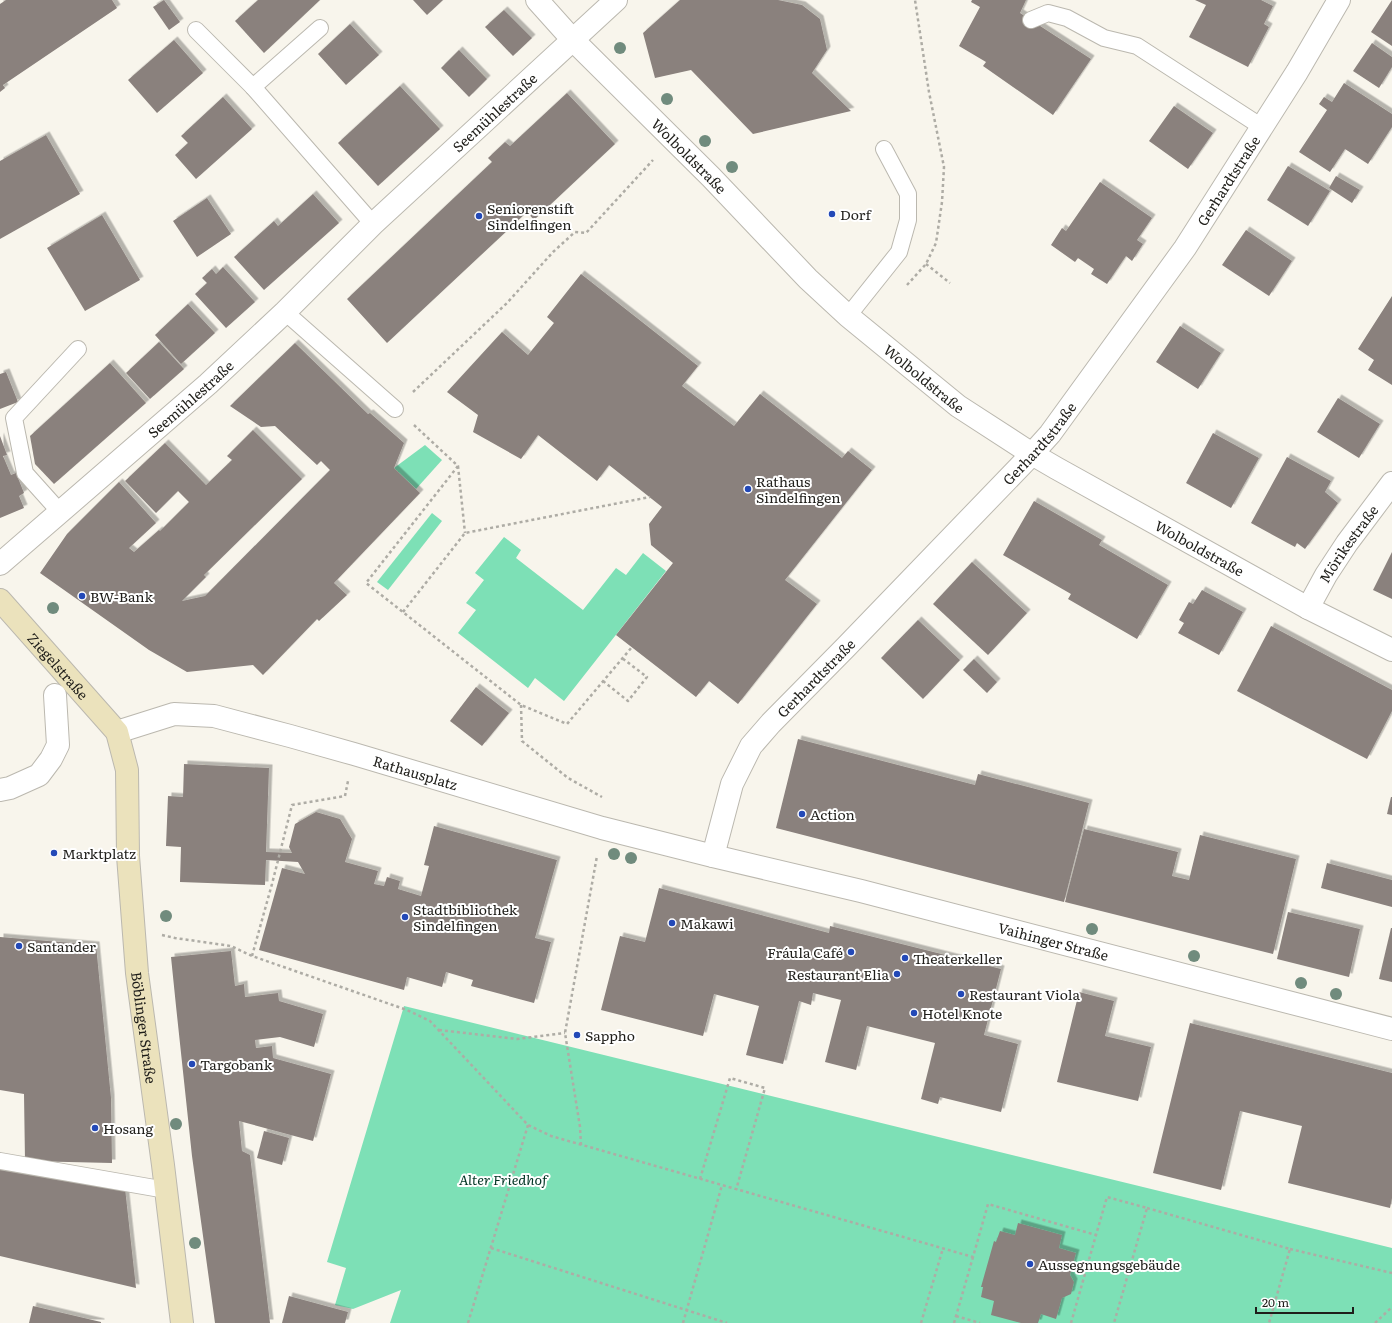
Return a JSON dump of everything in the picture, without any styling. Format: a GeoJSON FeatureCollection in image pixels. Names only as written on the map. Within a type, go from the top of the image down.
{"type":"FeatureCollection","features":[{"type":"Feature","properties":{"kind":"main road","name":"Ziegelstraße"},"geometry":{"type":"LineString","coordinates":[[0,600],[117,732]]}},
{"type":"Feature","properties":{"kind":"main road","name":"Böblinger Straße"},"geometry":{"type":"LineString","coordinates":[[117,732],[126,770],[128,856],[137,973],[182,1323]]}},
{"type":"Feature","properties":{"kind":"street","name":"Wolboldstraße"},"geometry":{"type":"LineString","coordinates":[[536,0],[572,39],[711,178],[808,279],[848,316],[958,406],[1032,454],[1308,608],[1392,650]]}},
{"type":"Feature","properties":{"kind":"street","name":"Seemühlestraße"},"geometry":{"type":"LineString","coordinates":[[0,564],[208,384],[284,312],[373,224],[616,0]]}},
{"type":"Feature","properties":{"kind":"street","name":"Gerhardtstraße"},"geometry":{"type":"LineString","coordinates":[[713,856],[732,784],[751,746],[771,722],[846,647],[1050,434],[1185,248],[1297,72],[1339,0]]}},
{"type":"Feature","properties":{"kind":"street","name":"Mörikestraße"},"geometry":{"type":"LineString","coordinates":[[1308,608],[1326,575],[1392,483]]}},
{"type":"Feature","properties":{"kind":"street"},"geometry":{"type":"LineString","coordinates":[[0,790],[10,788],[39,775],[51,759],[58,745],[55,695]]}},
{"type":"Feature","properties":{"kind":"street","name":"Rathausplatz"},"geometry":{"type":"LineString","coordinates":[[117,732],[174,714],[214,716],[361,756],[602,828],[713,856]]}},
{"type":"Feature","properties":{"kind":"street","name":"Vaihinger Straße"},"geometry":{"type":"LineString","coordinates":[[713,856],[868,893],[1392,1029]]}},
{"type":"Feature","properties":{"kind":"lane"},"geometry":{"type":"LineString","coordinates":[[1031,20],[1048,13],[1067,18],[1104,38],[1137,46],[1262,127]]}},
{"type":"Feature","properties":{"kind":"lane"},"geometry":{"type":"LineString","coordinates":[[253,87],[320,28]]}},
{"type":"Feature","properties":{"kind":"lane"},"geometry":{"type":"LineString","coordinates":[[196,30],[253,87],[373,224]]}},
{"type":"Feature","properties":{"kind":"lane"},"geometry":{"type":"LineString","coordinates":[[848,316],[899,252],[908,220],[908,194],[884,149]]}},
{"type":"Feature","properties":{"kind":"lane"},"geometry":{"type":"LineString","coordinates":[[284,312],[395,409]]}},
{"type":"Feature","properties":{"kind":"lane"},"geometry":{"type":"LineString","coordinates":[[60,512],[26,473],[14,418],[78,349]]}},
{"type":"Feature","properties":{"kind":"lane"},"geometry":{"type":"LineString","coordinates":[[0,1161],[166,1190]]}},
{"type":"Feature","properties":{"kind":"path"},"geometry":{"type":"LineString","coordinates":[[417,388],[507,303],[553,252],[574,232],[586,233],[672,139]]}},
{"type":"Feature","properties":{"kind":"path"},"geometry":{"type":"LineString","coordinates":[[926,264],[950,283]]}},
{"type":"Feature","properties":{"kind":"path"},"geometry":{"type":"LineString","coordinates":[[431,441],[458,466],[465,533]]}},
{"type":"Feature","properties":{"kind":"path"},"geometry":{"type":"LineString","coordinates":[[458,466],[366,584],[522,705],[568,724],[632,647]]}},
{"type":"Feature","properties":{"kind":"path"},"geometry":{"type":"LineString","coordinates":[[403,612],[465,533],[650,497]]}},
{"type":"Feature","properties":{"kind":"path"},"geometry":{"type":"LineString","coordinates":[[603,681],[628,701],[647,677],[622,658]]}},
{"type":"Feature","properties":{"kind":"path"},"geometry":{"type":"LineString","coordinates":[[522,705],[522,741],[568,778],[607,800],[565,1033],[580,1127],[581,1145]]}},
{"type":"Feature","properties":{"kind":"path"},"geometry":{"type":"LineString","coordinates":[[252,956],[292,806],[344,796],[346,787]]}},
{"type":"Feature","properties":{"kind":"path"},"geometry":{"type":"LineString","coordinates":[[175,938],[231,946],[252,956],[407,1010],[430,1021],[528,1125],[551,1136],[973,1257]]}},
{"type":"Feature","properties":{"kind":"path"},"geometry":{"type":"LineString","coordinates":[[438,1030],[517,1039],[565,1033]]}},
{"type":"Feature","properties":{"kind":"path"},"geometry":{"type":"LineString","coordinates":[[700,1179],[730,1078],[765,1088],[736,1190]]}},
{"type":"Feature","properties":{"kind":"path"},"geometry":{"type":"LineString","coordinates":[[468,1323],[528,1125]]}},
{"type":"Feature","properties":{"kind":"path"},"geometry":{"type":"LineString","coordinates":[[683,1323],[722,1185]]}},
{"type":"Feature","properties":{"kind":"path"},"geometry":{"type":"LineString","coordinates":[[1071,1323],[1107,1197],[1290,1249],[1392,1273]]}},
{"type":"Feature","properties":{"kind":"path"},"geometry":{"type":"LineString","coordinates":[[954,1323],[988,1204],[1096,1235]]}},
{"type":"Feature","properties":{"kind":"path"},"geometry":{"type":"LineString","coordinates":[[1114,1323],[1147,1208]]}},
{"type":"Feature","properties":{"kind":"path"},"geometry":{"type":"LineString","coordinates":[[491,1248],[727,1323]]}},
{"type":"Feature","properties":{"kind":"path"},"geometry":{"type":"LineString","coordinates":[[921,1323],[943,1248]]}},
{"type":"Feature","properties":{"kind":"path"},"geometry":{"type":"LineString","coordinates":[[1269,1323],[1290,1249]]}},
{"type":"Feature","properties":{"kind":"path"},"geometry":{"type":"LineString","coordinates":[[1375,1323],[1392,1307]]}},
{"type":"Feature","properties":{"kind":"path"},"geometry":{"type":"LineString","coordinates":[[956,1316],[980,1323]]}},
{"type":"Feature","properties":{"kind":"green space"},"geometry":{"type":"Polygon","coordinates":[[[425,445],[442,460],[416,489],[394,468],[425,445]]]}},
{"type":"Feature","properties":{"kind":"green space"},"geometry":{"type":"Polygon","coordinates":[[[432,513],[442,521],[388,590],[377,582],[432,513]]]}},
{"type":"Feature","properties":{"kind":"green space"},"geometry":{"type":"Polygon","coordinates":[[[504,537],[521,550],[516,558],[583,610],[616,568],[626,575],[643,553],[666,571],[564,701],[535,678],[528,688],[458,633],[476,610],[466,603],[484,580],[475,573],[504,537]]]}},
{"type":"Feature","properties":{"kind":"green space","name":"Alter Friedhof"},"geometry":{"type":"Polygon","coordinates":[[[404,1006],[1392,1248],[1392,1323],[390,1323],[401,1290],[353,1309],[335,1305],[346,1268],[327,1262],[404,1006]]]}},
{"type":"Feature","properties":{"kind":"building"},"geometry":{"type":"Polygon","coordinates":[[[6,0],[112,0],[117,8],[3,85],[5,88],[0,92],[0,4],[6,0]]]}},
{"type":"Feature","properties":{"kind":"building"},"geometry":{"type":"Polygon","coordinates":[[[164,0],[180,22],[169,30],[153,7],[164,0]]]}},
{"type":"Feature","properties":{"kind":"building"},"geometry":{"type":"Polygon","coordinates":[[[258,0],[320,0],[264,53],[235,21],[258,0]]]}},
{"type":"Feature","properties":{"kind":"building"},"geometry":{"type":"Polygon","coordinates":[[[413,0],[443,0],[427,15],[413,0]]]}},
{"type":"Feature","properties":{"kind":"building"},"geometry":{"type":"Polygon","coordinates":[[[680,0],[778,0],[802,5],[820,19],[827,50],[812,73],[851,111],[753,134],[691,70],[655,78],[643,33],[680,0]]]}},
{"type":"Feature","properties":{"kind":"building"},"geometry":{"type":"Polygon","coordinates":[[[972,0],[1026,0],[1020,13],[1091,59],[1053,115],[983,66],[986,62],[959,46],[980,7],[971,2],[972,0]]]}},
{"type":"Feature","properties":{"kind":"building"},"geometry":{"type":"Polygon","coordinates":[[[1195,0],[1261,0],[1273,6],[1264,24],[1269,27],[1248,67],[1189,37],[1206,5],[1195,0]]]}},
{"type":"Feature","properties":{"kind":"building"},"geometry":{"type":"Polygon","coordinates":[[[1392,0],[1392,46],[1371,32],[1392,0]]]}},
{"type":"Feature","properties":{"kind":"building"},"geometry":{"type":"Polygon","coordinates":[[[504,10],[532,38],[513,56],[485,27],[504,10]]]}},
{"type":"Feature","properties":{"kind":"building"},"geometry":{"type":"Polygon","coordinates":[[[350,24],[379,55],[346,85],[318,54],[350,24]]]}},
{"type":"Feature","properties":{"kind":"building"},"geometry":{"type":"Polygon","coordinates":[[[174,40],[203,73],[157,113],[128,80],[174,40]]]}},
{"type":"Feature","properties":{"kind":"building"},"geometry":{"type":"Polygon","coordinates":[[[1372,43],[1392,57],[1392,67],[1379,88],[1353,71],[1372,43]]]}},
{"type":"Feature","properties":{"kind":"building"},"geometry":{"type":"Polygon","coordinates":[[[459,50],[487,79],[469,97],[441,68],[459,50]]]}},
{"type":"Feature","properties":{"kind":"building"},"geometry":{"type":"Polygon","coordinates":[[[1344,83],[1392,114],[1392,127],[1368,164],[1345,149],[1330,172],[1299,152],[1327,110],[1319,104],[1324,97],[1332,102],[1344,83]]]}},
{"type":"Feature","properties":{"kind":"building"},"geometry":{"type":"Polygon","coordinates":[[[400,86],[440,129],[378,186],[338,143],[400,86]]]}},
{"type":"Feature","properties":{"kind":"building","name":"Seniorenstift Sindelfingen"},"geometry":{"type":"Polygon","coordinates":[[[567,93],[615,144],[534,220],[527,212],[387,343],[347,299],[492,162],[488,158],[505,142],[510,146],[567,93]]]}},
{"type":"Feature","properties":{"kind":"building"},"geometry":{"type":"Polygon","coordinates":[[[223,97],[252,129],[196,179],[175,155],[188,143],[181,136],[223,97]]]}},
{"type":"Feature","properties":{"kind":"building"},"geometry":{"type":"Polygon","coordinates":[[[1174,106],[1213,133],[1188,169],[1149,141],[1174,106]]]}},
{"type":"Feature","properties":{"kind":"building"},"geometry":{"type":"Polygon","coordinates":[[[46,135],[80,194],[0,239],[0,161],[46,135]]]}},
{"type":"Feature","properties":{"kind":"building"},"geometry":{"type":"Polygon","coordinates":[[[1288,166],[1330,191],[1308,226],[1267,200],[1288,166]]]}},
{"type":"Feature","properties":{"kind":"building"},"geometry":{"type":"Polygon","coordinates":[[[1336,176],[1360,190],[1352,203],[1329,188],[1336,176]]]}},
{"type":"Feature","properties":{"kind":"building"},"geometry":{"type":"Polygon","coordinates":[[[1100,182],[1152,218],[1137,240],[1143,244],[1132,261],[1126,256],[1107,284],[1091,274],[1094,269],[1078,258],[1075,262],[1051,245],[1062,228],[1066,231],[1100,182]]]}},
{"type":"Feature","properties":{"kind":"building"},"geometry":{"type":"Polygon","coordinates":[[[313,194],[339,223],[264,290],[234,257],[274,221],[278,226],[313,194]]]}},
{"type":"Feature","properties":{"kind":"building"},"geometry":{"type":"Polygon","coordinates":[[[207,198],[231,234],[197,257],[173,221],[207,198]]]}},
{"type":"Feature","properties":{"kind":"building"},"geometry":{"type":"Polygon","coordinates":[[[102,215],[140,280],[85,311],[47,248],[102,215]]]}},
{"type":"Feature","properties":{"kind":"building"},"geometry":{"type":"Polygon","coordinates":[[[1246,230],[1292,261],[1269,296],[1222,265],[1246,230]]]}},
{"type":"Feature","properties":{"kind":"building"},"geometry":{"type":"Polygon","coordinates":[[[223,267],[255,302],[226,328],[195,294],[207,283],[202,278],[212,269],[216,274],[223,267]]]}},
{"type":"Feature","properties":{"kind":"building","name":"Rathaus Sindelfingen"},"geometry":{"type":"Polygon","coordinates":[[[581,274],[698,366],[682,386],[734,426],[760,394],[842,458],[848,451],[872,470],[785,580],[817,604],[738,704],[709,681],[696,697],[616,635],[673,563],[651,545],[649,524],[662,507],[609,465],[597,481],[538,435],[521,459],[473,432],[478,415],[447,392],[502,332],[528,355],[554,323],[547,317],[581,274]]]}},
{"type":"Feature","properties":{"kind":"building"},"geometry":{"type":"Polygon","coordinates":[[[1392,296],[1392,385],[1368,370],[1374,360],[1358,349],[1392,296]]]}},
{"type":"Feature","properties":{"kind":"building"},"geometry":{"type":"Polygon","coordinates":[[[188,304],[215,333],[181,364],[155,335],[188,304]]]}},
{"type":"Feature","properties":{"kind":"building"},"geometry":{"type":"Polygon","coordinates":[[[1180,326],[1221,353],[1198,389],[1156,362],[1180,326]]]}},
{"type":"Feature","properties":{"kind":"building"},"geometry":{"type":"Polygon","coordinates":[[[159,342],[184,369],[150,399],[126,373],[159,342]]]}},
{"type":"Feature","properties":{"kind":"building"},"geometry":{"type":"Polygon","coordinates":[[[295,343],[368,414],[370,413],[404,443],[394,468],[420,493],[334,583],[347,595],[319,621],[317,619],[263,675],[253,665],[187,672],[149,650],[40,573],[67,534],[119,482],[156,523],[129,548],[134,552],[159,530],[160,531],[189,502],[178,491],[156,513],[125,481],[165,443],[206,485],[232,460],[227,456],[253,430],[302,479],[204,575],[206,577],[182,601],[205,596],[330,470],[321,461],[317,465],[275,426],[261,427],[230,406],[295,343]]]}},
{"type":"Feature","properties":{"kind":"building"},"geometry":{"type":"Polygon","coordinates":[[[110,363],[146,403],[54,484],[35,464],[30,436],[110,363]]]}},
{"type":"Feature","properties":{"kind":"building"},"geometry":{"type":"Polygon","coordinates":[[[6,372],[18,402],[0,409],[0,374],[6,372]]]}},
{"type":"Feature","properties":{"kind":"building"},"geometry":{"type":"Polygon","coordinates":[[[1338,398],[1380,424],[1359,458],[1317,432],[1338,398]]]}},
{"type":"Feature","properties":{"kind":"building"},"geometry":{"type":"Polygon","coordinates":[[[1213,433],[1259,458],[1231,508],[1186,483],[1213,433]]]}},
{"type":"Feature","properties":{"kind":"building"},"geometry":{"type":"Polygon","coordinates":[[[0,436],[7,455],[3,456],[11,475],[16,473],[24,493],[19,496],[24,508],[0,518],[0,436]]]}},
{"type":"Feature","properties":{"kind":"building"},"geometry":{"type":"Polygon","coordinates":[[[1287,457],[1331,481],[1325,492],[1338,503],[1305,549],[1297,543],[1295,547],[1251,523],[1287,457]]]}},
{"type":"Feature","properties":{"kind":"building"},"geometry":{"type":"Polygon","coordinates":[[[1034,501],[1102,540],[1099,545],[1168,585],[1137,639],[1068,599],[1071,594],[1003,555],[1034,501]]]}},
{"type":"Feature","properties":{"kind":"building"},"geometry":{"type":"Polygon","coordinates":[[[1392,552],[1392,599],[1373,590],[1392,552]]]}},
{"type":"Feature","properties":{"kind":"building"},"geometry":{"type":"Polygon","coordinates":[[[972,562],[1027,613],[988,655],[933,604],[972,562]]]}},
{"type":"Feature","properties":{"kind":"building"},"geometry":{"type":"Polygon","coordinates":[[[1202,590],[1243,612],[1219,655],[1178,633],[1184,623],[1179,620],[1189,602],[1193,604],[1202,590]]]}},
{"type":"Feature","properties":{"kind":"building"},"geometry":{"type":"Polygon","coordinates":[[[918,620],[960,660],[923,699],[881,658],[918,620]]]}},
{"type":"Feature","properties":{"kind":"building"},"geometry":{"type":"Polygon","coordinates":[[[1271,626],[1392,690],[1392,711],[1367,759],[1237,691],[1271,626]]]}},
{"type":"Feature","properties":{"kind":"building"},"geometry":{"type":"Polygon","coordinates":[[[974,659],[997,682],[987,693],[963,670],[974,659]]]}},
{"type":"Feature","properties":{"kind":"building"},"geometry":{"type":"Polygon","coordinates":[[[476,687],[509,713],[482,746],[450,721],[476,687]]]}},
{"type":"Feature","properties":{"kind":"building"},"geometry":{"type":"Polygon","coordinates":[[[798,739],[975,785],[978,774],[1089,803],[1064,902],[776,828],[798,739]]]}},
{"type":"Feature","properties":{"kind":"building","name":"Stadtbibliothek Sindelfingen"},"geometry":{"type":"Polygon","coordinates":[[[184,764],[269,768],[266,852],[292,853],[289,847],[295,824],[316,812],[340,819],[352,839],[345,862],[378,871],[374,884],[384,886],[387,877],[400,881],[398,889],[421,896],[429,866],[424,865],[434,826],[557,860],[535,938],[551,942],[534,1003],[471,986],[473,980],[446,972],[442,987],[407,977],[404,990],[259,950],[282,868],[305,874],[298,862],[266,860],[265,885],[180,882],[181,847],[166,846],[168,796],[183,797],[184,764]]]}},
{"type":"Feature","properties":{"kind":"building"},"geometry":{"type":"Polygon","coordinates":[[[1392,797],[1392,815],[1387,814],[1392,797]]]}},
{"type":"Feature","properties":{"kind":"building"},"geometry":{"type":"Polygon","coordinates":[[[1084,829],[1178,852],[1172,876],[1189,880],[1200,835],[1296,859],[1273,954],[1065,902],[1084,829]]]}},
{"type":"Feature","properties":{"kind":"building"},"geometry":{"type":"Polygon","coordinates":[[[1327,863],[1392,880],[1392,907],[1321,888],[1327,863]]]}},
{"type":"Feature","properties":{"kind":"building"},"geometry":{"type":"Polygon","coordinates":[[[659,888],[829,933],[830,926],[1001,969],[984,1035],[1018,1044],[1001,1112],[940,1097],[938,1104],[921,1099],[935,1043],[867,1026],[856,1070],[825,1062],[841,1000],[813,993],[811,1005],[799,1001],[783,1064],[746,1055],[759,1006],[714,994],[703,1036],[601,1010],[620,936],[645,942],[659,888]]]}},
{"type":"Feature","properties":{"kind":"building"},"geometry":{"type":"Polygon","coordinates":[[[1288,912],[1360,929],[1349,977],[1277,959],[1288,912]]]}},
{"type":"Feature","properties":{"kind":"building"},"geometry":{"type":"Polygon","coordinates":[[[1392,928],[1392,982],[1379,979],[1392,928]]]}},
{"type":"Feature","properties":{"kind":"building"},"geometry":{"type":"Polygon","coordinates":[[[0,937],[96,945],[111,1098],[112,1163],[25,1161],[24,1094],[0,1090],[0,937]]]}},
{"type":"Feature","properties":{"kind":"building"},"geometry":{"type":"Polygon","coordinates":[[[231,951],[235,986],[244,984],[245,997],[278,993],[279,1001],[323,1014],[314,1047],[280,1037],[255,1040],[256,1048],[272,1046],[273,1058],[331,1074],[313,1141],[239,1121],[242,1151],[250,1155],[270,1323],[215,1323],[192,1156],[176,1006],[171,957],[231,951]]]}},
{"type":"Feature","properties":{"kind":"building"},"geometry":{"type":"Polygon","coordinates":[[[1079,992],[1114,1001],[1105,1036],[1151,1047],[1138,1101],[1057,1082],[1079,992]]]}},
{"type":"Feature","properties":{"kind":"building"},"geometry":{"type":"Polygon","coordinates":[[[1190,1023],[1392,1073],[1392,1198],[1390,1208],[1288,1183],[1302,1126],[1240,1111],[1221,1190],[1153,1173],[1190,1023]]]}},
{"type":"Feature","properties":{"kind":"building"},"geometry":{"type":"Polygon","coordinates":[[[264,1131],[289,1138],[282,1165],[257,1158],[264,1131]]]}},
{"type":"Feature","properties":{"kind":"building"},"geometry":{"type":"Polygon","coordinates":[[[0,1167],[125,1188],[136,1288],[0,1256],[0,1167]]]}},
{"type":"Feature","properties":{"kind":"building","name":"Aussegnungsgebäude"},"geometry":{"type":"Polygon","coordinates":[[[1018,1223],[1062,1235],[1059,1248],[1076,1253],[1070,1275],[1074,1282],[1071,1294],[1062,1298],[1056,1319],[1041,1314],[1038,1323],[1021,1323],[991,1315],[994,1301],[981,1297],[983,1287],[981,1287],[994,1241],[996,1242],[1000,1231],[1015,1235],[1018,1223]]]}},
{"type":"Feature","properties":{"kind":"building"},"geometry":{"type":"Polygon","coordinates":[[[289,1296],[348,1312],[345,1323],[282,1323],[289,1296]]]}},
{"type":"Feature","properties":{"kind":"building"},"geometry":{"type":"Polygon","coordinates":[[[33,1306],[101,1322],[101,1323],[29,1323],[33,1306]]]}},
{"type":"Feature","properties":{"kind":"place","name":"Dorf"},"geometry":{"type":"Point","coordinates":[832,214]}},
{"type":"Feature","properties":{"kind":"place","name":"Seniorenstift Sindelfingen"},"geometry":{"type":"Point","coordinates":[479,216]}},
{"type":"Feature","properties":{"kind":"place","name":"Rathaus Sindelfingen"},"geometry":{"type":"Point","coordinates":[748,489]}},
{"type":"Feature","properties":{"kind":"place","name":"BW-Bank"},"geometry":{"type":"Point","coordinates":[82,596]}},
{"type":"Feature","properties":{"kind":"place","name":"Action"},"geometry":{"type":"Point","coordinates":[802,814]}},
{"type":"Feature","properties":{"kind":"place","name":"Marktplatz"},"geometry":{"type":"Point","coordinates":[54,853]}},
{"type":"Feature","properties":{"kind":"place","name":"Stadtbibliothek Sindelfingen"},"geometry":{"type":"Point","coordinates":[405,917]}},
{"type":"Feature","properties":{"kind":"place","name":"Makawi"},"geometry":{"type":"Point","coordinates":[672,923]}},
{"type":"Feature","properties":{"kind":"place","name":"Santander"},"geometry":{"type":"Point","coordinates":[19,946]}},
{"type":"Feature","properties":{"kind":"place","name":"Fráula Café"},"geometry":{"type":"Point","coordinates":[851,952]}},
{"type":"Feature","properties":{"kind":"place","name":"Theaterkeller"},"geometry":{"type":"Point","coordinates":[905,958]}},
{"type":"Feature","properties":{"kind":"place","name":"Restaurant Elia"},"geometry":{"type":"Point","coordinates":[897,974]}},
{"type":"Feature","properties":{"kind":"place","name":"Restaurant Viola"},"geometry":{"type":"Point","coordinates":[961,994]}},
{"type":"Feature","properties":{"kind":"place","name":"Hotel Knote"},"geometry":{"type":"Point","coordinates":[914,1013]}},
{"type":"Feature","properties":{"kind":"place","name":"Sappho"},"geometry":{"type":"Point","coordinates":[577,1035]}},
{"type":"Feature","properties":{"kind":"place","name":"Targobank"},"geometry":{"type":"Point","coordinates":[192,1064]}},
{"type":"Feature","properties":{"kind":"place","name":"Hosang"},"geometry":{"type":"Point","coordinates":[95,1128]}},
{"type":"Feature","properties":{"kind":"place","name":"Aussegnungsgebäude"},"geometry":{"type":"Point","coordinates":[1030,1264]}}]}
